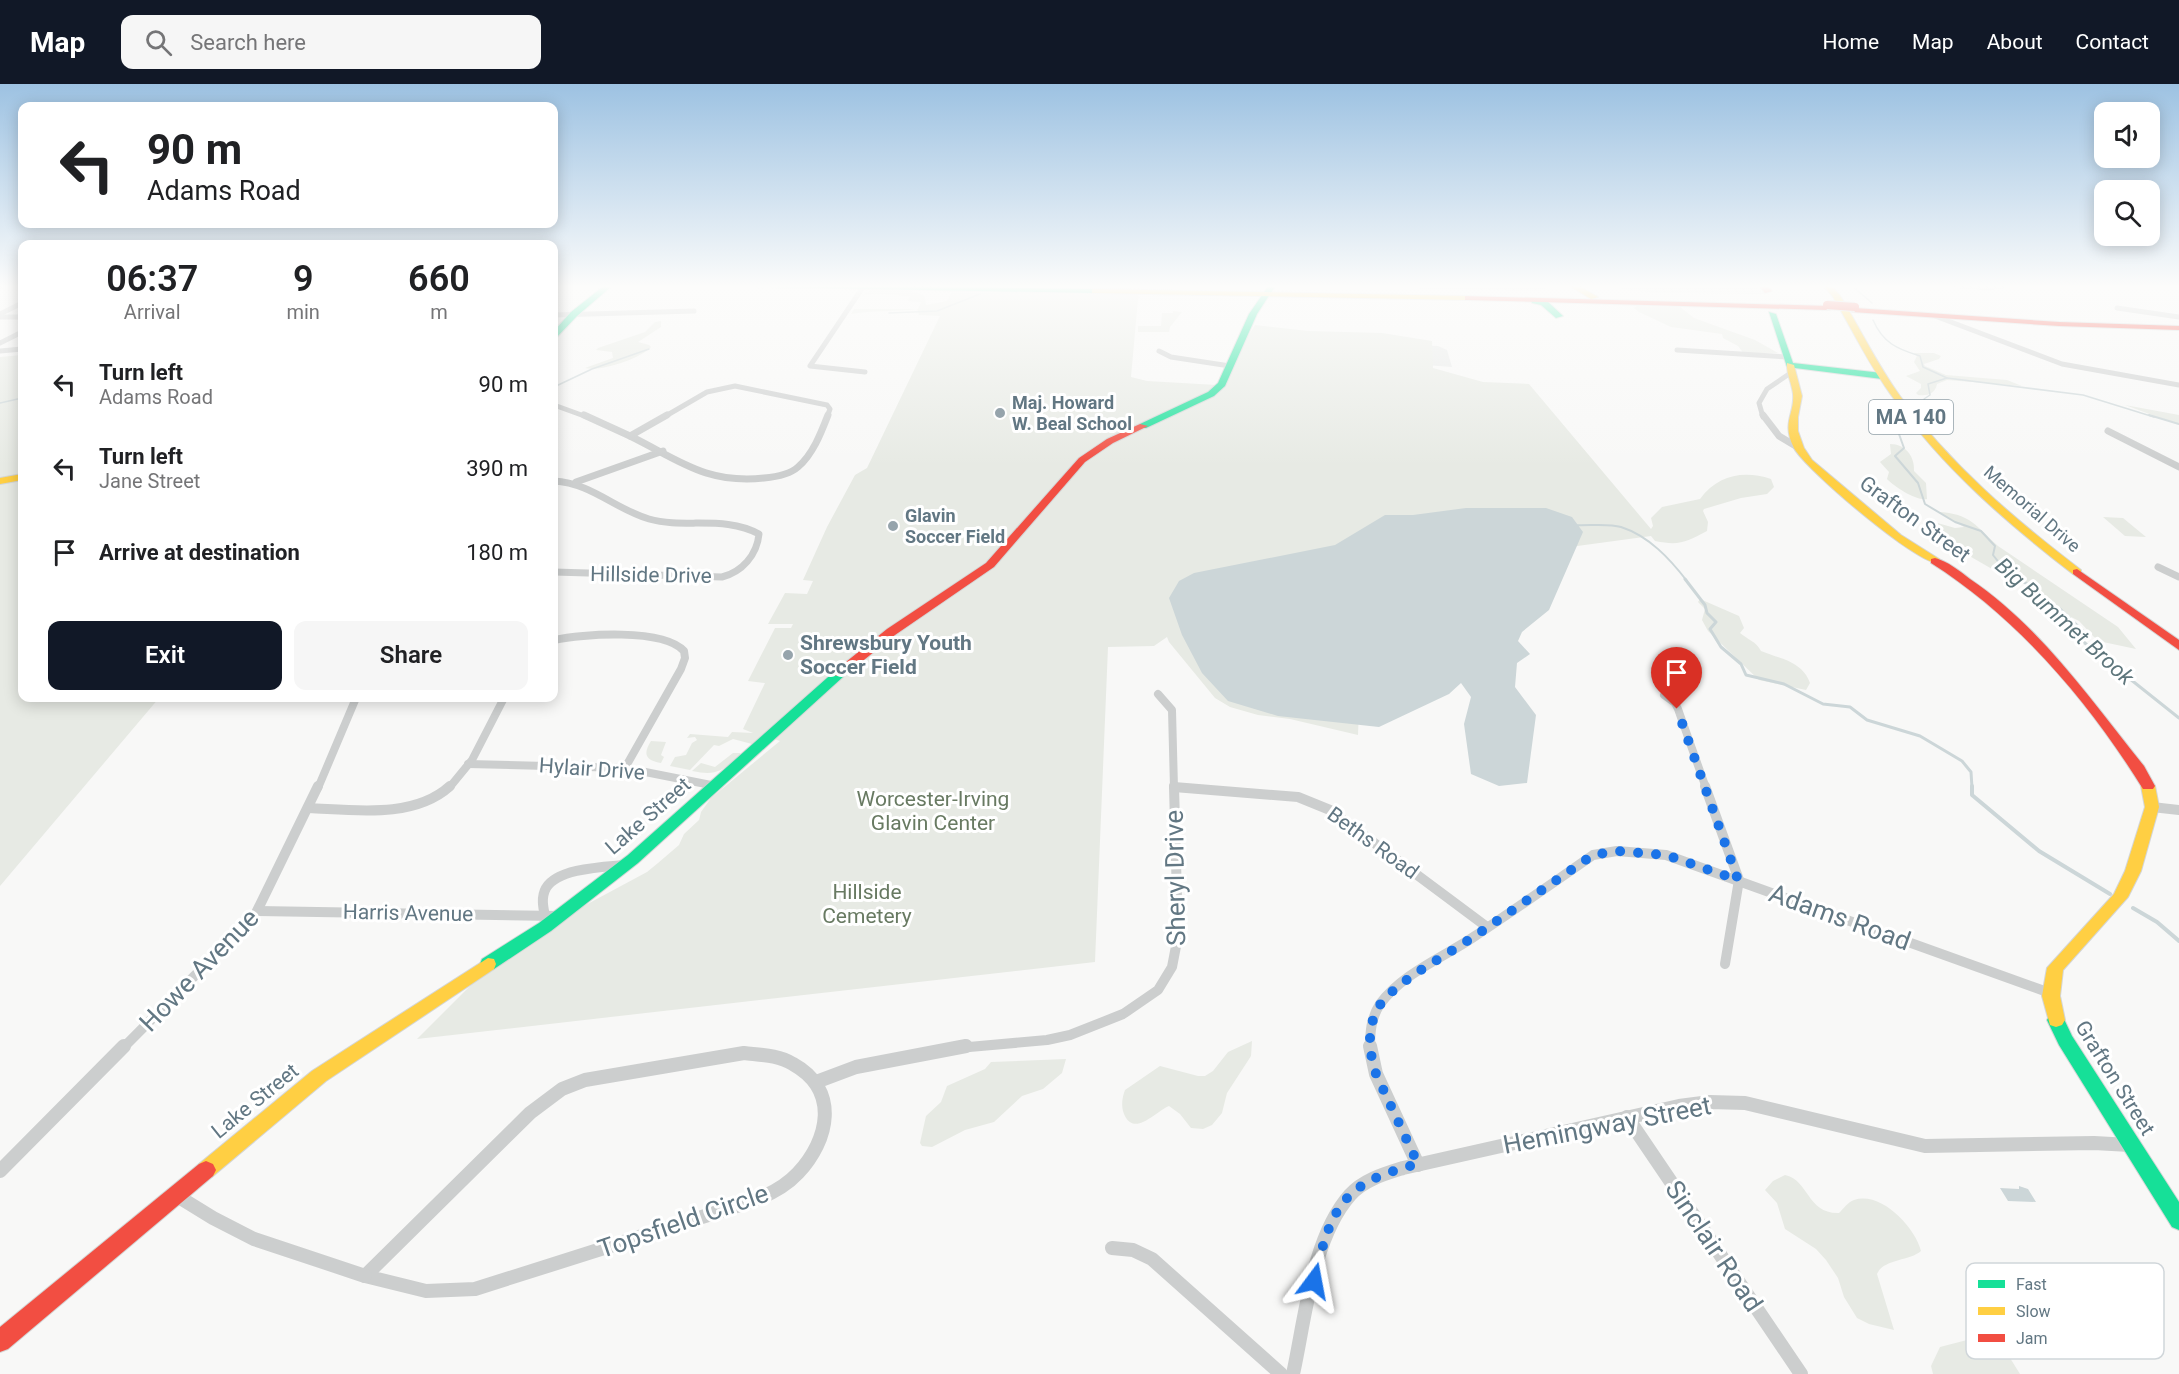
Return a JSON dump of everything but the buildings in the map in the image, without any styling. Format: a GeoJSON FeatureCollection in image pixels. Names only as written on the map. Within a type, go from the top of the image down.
{"type":"FeatureCollection","features":[{"type":"Feature","properties":{"kind":"main road","name":"Lake Street"},"geometry":{"type":"LineString","coordinates":[[0,1341],[174,1194],[320,1076],[625,865],[859,657],[891,632],[990,565],[1082,460],[1110,441],[1211,394],[1222,384],[1239,345]]}},
{"type":"Feature","properties":{"kind":"main road","name":"Grafton Street"},"geometry":{"type":"LineString","coordinates":[[1783,345],[1798,396],[1792,426],[1799,448],[1820,473],[1881,525],[1983,593],[2021,626],[2133,761],[2147,785],[2152,807],[2145,836],[2128,884],[2120,897],[2055,968],[2050,979],[2050,993],[2053,1013],[2065,1040],[2179,1220]]}},
{"type":"Feature","properties":{"kind":"main road","name":"MA 140"},"geometry":{"type":"LineString","coordinates":[[1864,345],[1882,376]]}},
{"type":"Feature","properties":{"kind":"main road"},"geometry":{"type":"LineString","coordinates":[[1790,365],[1882,376]]}},
{"type":"Feature","properties":{"kind":"main road","name":"Memorial Drive"},"geometry":{"type":"LineString","coordinates":[[1882,376],[1905,410],[1935,445],[2005,511],[2082,575],[2179,646]]}},
{"type":"Feature","properties":{"kind":"street"},"geometry":{"type":"LineString","coordinates":[[824,345],[810,366],[865,372]]}},
{"type":"Feature","properties":{"kind":"street"},"geometry":{"type":"LineString","coordinates":[[2012,345],[2062,364],[2179,385]]}},
{"type":"Feature","properties":{"kind":"street"},"geometry":{"type":"LineString","coordinates":[[0,351],[18,349]]}},
{"type":"Feature","properties":{"kind":"street"},"geometry":{"type":"LineString","coordinates":[[1677,350],[1790,365]]}},
{"type":"Feature","properties":{"kind":"street"},"geometry":{"type":"LineString","coordinates":[[1159,351],[1171,357],[1230,366]]}},
{"type":"Feature","properties":{"kind":"street","name":"Grafton Street"},"geometry":{"type":"LineString","coordinates":[[1790,365],[1767,389],[1759,403],[1762,416],[1769,425],[1786,443],[1799,448]]}},
{"type":"Feature","properties":{"kind":"street"},"geometry":{"type":"LineString","coordinates":[[558,406],[575,411],[717,478],[747,479],[778,476],[795,470],[804,460],[830,409],[826,405],[746,387],[720,388],[707,392],[630,436]]}},
{"type":"Feature","properties":{"kind":"street"},"geometry":{"type":"LineString","coordinates":[[2108,431],[2179,467]]}},
{"type":"Feature","properties":{"kind":"street"},"geometry":{"type":"LineString","coordinates":[[576,482],[663,451]]}},
{"type":"Feature","properties":{"kind":"street","name":"Hillside Drive"},"geometry":{"type":"LineString","coordinates":[[558,481],[576,482],[646,519],[747,527],[759,534],[744,567],[732,575],[722,577],[558,572]]}},
{"type":"Feature","properties":{"kind":"street"},"geometry":{"type":"LineString","coordinates":[[2158,567],[2179,577]]}},
{"type":"Feature","properties":{"kind":"street"},"geometry":{"type":"LineString","coordinates":[[558,639],[579,636],[656,638],[673,642],[683,649],[685,660],[681,669],[625,768]]}},
{"type":"Feature","properties":{"kind":"street","name":"Sheryl Drive"},"geometry":{"type":"LineString","coordinates":[[816,1082],[843,1069],[979,1044],[1055,1038],[1083,1032],[1132,1010],[1150,998],[1164,984],[1178,952],[1172,710],[1158,694]]}},
{"type":"Feature","properties":{"kind":"street"},"geometry":{"type":"LineString","coordinates":[[1664,695],[1675,703],[1738,880],[1725,964]]}},
{"type":"Feature","properties":{"kind":"street","name":"Howe Avenue"},"geometry":{"type":"LineString","coordinates":[[0,1171],[228,944],[258,911],[309,808],[354,702]]}},
{"type":"Feature","properties":{"kind":"street"},"geometry":{"type":"LineString","coordinates":[[309,808],[391,809],[434,797],[460,777],[502,702]]}},
{"type":"Feature","properties":{"kind":"street","name":"Hylair Drive"},"geometry":{"type":"LineString","coordinates":[[468,764],[625,768],[716,786]]}},
{"type":"Feature","properties":{"kind":"street","name":"Beths Road"},"geometry":{"type":"LineString","coordinates":[[1174,787],[1298,796],[1330,810],[1487,927]]}},
{"type":"Feature","properties":{"kind":"street"},"geometry":{"type":"LineString","coordinates":[[2152,807],[2179,810]]}},
{"type":"Feature","properties":{"kind":"street","name":"Adams Road"},"geometry":{"type":"LineString","coordinates":[[1418,1164],[1376,1074],[1370,1050],[1370,1027],[1379,1006],[1389,994],[1413,975],[1593,855],[1617,851],[1666,855],[2050,993]]}},
{"type":"Feature","properties":{"kind":"street"},"geometry":{"type":"LineString","coordinates":[[552,916],[543,910],[545,888],[552,880],[576,872],[625,865]]}},
{"type":"Feature","properties":{"kind":"street","name":"Harris Avenue"},"geometry":{"type":"LineString","coordinates":[[258,911],[552,916]]}},
{"type":"Feature","properties":{"kind":"street"},"geometry":{"type":"LineString","coordinates":[[365,1276],[530,1113],[550,1096],[573,1084],[609,1074],[737,1054],[759,1053],[792,1062],[816,1082]]}},
{"type":"Feature","properties":{"kind":"street","name":"Topsfield Circle"},"geometry":{"type":"LineString","coordinates":[[174,1194],[223,1224],[256,1240],[412,1291],[432,1293],[475,1289],[755,1201],[791,1179],[809,1160],[817,1146],[825,1119],[824,1106],[816,1082]]}},
{"type":"Feature","properties":{"kind":"street","name":"Hemingway Street"},"geometry":{"type":"LineString","coordinates":[[1293,1374],[1323,1244],[1334,1216],[1361,1185],[1388,1172],[1627,1117],[1694,1103],[1726,1101],[1764,1107],[1926,1146],[2094,1143],[2131,1145]]}},
{"type":"Feature","properties":{"kind":"street","name":"Sinclair Road"},"geometry":{"type":"LineString","coordinates":[[1627,1117],[1801,1374]]}},
{"type":"Feature","properties":{"kind":"street"},"geometry":{"type":"LineString","coordinates":[[1112,1248],[1131,1248],[1152,1258],[1281,1374]]}},
{"type":"Feature","properties":{"kind":"shaded area"},"geometry":{"type":"Polygon","coordinates":[[[1406,345],[1438,346],[1447,350],[1452,367],[1412,364],[1406,345]]]}},
{"type":"Feature","properties":{"kind":"shaded area"},"geometry":{"type":"Polygon","coordinates":[[[1466,508],[1546,508],[1572,517],[1583,532],[1549,610],[1522,632],[1518,641],[1530,654],[1517,663],[1515,687],[1536,715],[1527,783],[1499,786],[1471,774],[1464,724],[1471,697],[1461,683],[1449,694],[1379,727],[1278,716],[1228,701],[1202,673],[1182,635],[1169,598],[1179,581],[1194,573],[1335,545],[1385,515],[1413,515],[1466,508]]]}},
{"type":"Feature","properties":{"kind":"shaded area"},"geometry":{"type":"Polygon","coordinates":[[[2019,1186],[2028,1189],[2036,1202],[2008,1201],[2000,1188],[2019,1189],[2019,1186]]]}},
{"type":"Feature","properties":{"kind":"green space"},"geometry":{"type":"Polygon","coordinates":[[[606,345],[651,347],[629,360],[600,368],[585,368],[613,358],[612,352],[596,350],[606,345]]]}},
{"type":"Feature","properties":{"kind":"green space","name":"Worcester-Irving Glavin Center"},"geometry":{"type":"Polygon","coordinates":[[[926,345],[1134,345],[1131,377],[1147,381],[1217,385],[1242,345],[1432,345],[1433,368],[1483,382],[1529,384],[1651,529],[1653,526],[1651,518],[1662,507],[1700,499],[1715,484],[1723,480],[1741,475],[1761,476],[1771,479],[1774,487],[1767,494],[1741,498],[1704,509],[1708,522],[1707,531],[1682,542],[1655,541],[1651,536],[1364,575],[1358,735],[1290,719],[1258,715],[1230,707],[1215,698],[1167,637],[1154,646],[1108,647],[1095,962],[417,1039],[475,981],[580,908],[647,872],[658,863],[679,845],[684,834],[699,820],[701,812],[711,798],[780,741],[762,735],[752,744],[733,739],[719,746],[714,745],[690,770],[670,766],[675,757],[686,755],[692,743],[697,740],[695,737],[687,738],[690,734],[728,737],[732,732],[753,733],[743,729],[765,683],[748,681],[775,628],[791,628],[793,624],[768,624],[785,593],[807,594],[813,581],[803,580],[827,527],[855,475],[867,468],[926,345]]]}},
{"type":"Feature","properties":{"kind":"green space"},"geometry":{"type":"Polygon","coordinates":[[[1764,345],[1778,353],[1744,354],[1738,346],[1764,345]]]}},
{"type":"Feature","properties":{"kind":"green space"},"geometry":{"type":"Polygon","coordinates":[[[1914,353],[1934,353],[1941,356],[1939,359],[1924,364],[1946,375],[2007,380],[2022,386],[1947,380],[1937,384],[1935,390],[1930,394],[1918,395],[1916,393],[1921,388],[1921,384],[1906,376],[1920,371],[1914,362],[1917,356],[1914,353]]]}},
{"type":"Feature","properties":{"kind":"green space"},"geometry":{"type":"Polygon","coordinates":[[[18,355],[18,702],[156,702],[0,886],[0,481],[3,477],[0,477],[0,357],[18,355]]]}},
{"type":"Feature","properties":{"kind":"green space"},"geometry":{"type":"Polygon","coordinates":[[[2125,405],[2179,415],[2179,425],[2125,405]]]}},
{"type":"Feature","properties":{"kind":"green space"},"geometry":{"type":"Polygon","coordinates":[[[1890,444],[1901,446],[1911,456],[1914,471],[1926,483],[1927,499],[1912,496],[1887,479],[1889,472],[1880,462],[1891,454],[1890,444]]]}},
{"type":"Feature","properties":{"kind":"green space"},"geometry":{"type":"Polygon","coordinates":[[[1938,512],[1958,515],[1972,522],[1998,546],[2118,627],[2136,649],[2103,642],[2094,637],[2079,621],[2065,614],[2034,587],[1992,569],[1940,539],[1943,531],[1934,522],[1955,528],[1964,527],[1938,512]]]}},
{"type":"Feature","properties":{"kind":"green space"},"geometry":{"type":"Polygon","coordinates":[[[2103,517],[2123,518],[2146,537],[2125,536],[2103,517]]]}},
{"type":"Feature","properties":{"kind":"green space"},"geometry":{"type":"Polygon","coordinates":[[[1700,599],[1739,616],[1744,628],[1740,633],[1761,651],[1790,662],[1802,670],[1810,683],[1806,690],[1759,680],[1708,631],[1702,620],[1705,609],[1698,602],[1700,599]]]}},
{"type":"Feature","properties":{"kind":"green space"},"geometry":{"type":"Polygon","coordinates":[[[651,741],[666,742],[661,755],[664,757],[661,763],[647,756],[651,741]]]}},
{"type":"Feature","properties":{"kind":"green space"},"geometry":{"type":"Polygon","coordinates":[[[733,753],[740,753],[740,756],[718,771],[707,773],[692,771],[701,763],[715,767],[733,753]]]}},
{"type":"Feature","properties":{"kind":"green space"},"geometry":{"type":"Polygon","coordinates":[[[1252,1041],[1251,1056],[1227,1093],[1222,1113],[1212,1125],[1203,1129],[1191,1128],[1180,1114],[1169,1106],[1145,1121],[1133,1124],[1128,1121],[1122,1108],[1125,1090],[1160,1066],[1205,1076],[1213,1071],[1228,1052],[1252,1041]]]}},
{"type":"Feature","properties":{"kind":"green space"},"geometry":{"type":"Polygon","coordinates":[[[1066,1059],[1062,1073],[1043,1089],[1022,1096],[994,1122],[965,1130],[932,1147],[922,1146],[920,1143],[926,1116],[941,1102],[947,1086],[985,1069],[991,1062],[1066,1059]]]}},
{"type":"Feature","properties":{"kind":"green space"},"geometry":{"type":"Polygon","coordinates":[[[1785,1175],[1799,1183],[1814,1203],[1828,1212],[1839,1213],[1854,1200],[1875,1201],[1895,1213],[1912,1232],[1921,1251],[1885,1265],[1877,1274],[1894,1330],[1869,1324],[1857,1318],[1844,1297],[1838,1278],[1826,1260],[1816,1249],[1785,1229],[1777,1203],[1765,1190],[1773,1181],[1785,1175]]]}},
{"type":"Feature","properties":{"kind":"green space"},"geometry":{"type":"Polygon","coordinates":[[[1966,1340],[1966,1359],[2011,1359],[2020,1374],[1933,1374],[1931,1366],[1940,1347],[1966,1340]]]}},
{"type":"Feature","properties":{"kind":"waterway","name":"Big Bummet Brook"},"geometry":{"type":"LineString","coordinates":[[1894,345],[1920,356],[1923,367],[1947,378]]}},
{"type":"Feature","properties":{"kind":"waterway"},"geometry":{"type":"LineString","coordinates":[[558,385],[592,369],[649,349]]}},
{"type":"Feature","properties":{"kind":"waterway","name":"Big Bummet Brook"},"geometry":{"type":"LineString","coordinates":[[1932,417],[1924,399],[1930,395],[1928,384],[1947,378]]}},
{"type":"Feature","properties":{"kind":"waterway"},"geometry":{"type":"LineString","coordinates":[[1947,378],[2083,395],[2154,417]]}},
{"type":"Feature","properties":{"kind":"waterway"},"geometry":{"type":"LineString","coordinates":[[0,403],[18,399]]}},
{"type":"Feature","properties":{"kind":"waterway","name":"Big Bummet Brook"},"geometry":{"type":"LineString","coordinates":[[1932,415],[1934,420]]}},
{"type":"Feature","properties":{"kind":"waterway"},"geometry":{"type":"LineString","coordinates":[[2149,415],[2179,424]]}},
{"type":"Feature","properties":{"kind":"waterway","name":"Big Bummet Brook"},"geometry":{"type":"LineString","coordinates":[[1903,420],[1895,423],[1904,448],[1895,456],[1918,483],[1925,504],[1955,522],[1981,531],[1995,546],[1993,555],[2008,574],[2021,581]]}},
{"type":"Feature","properties":{"kind":"waterway"},"geometry":{"type":"LineString","coordinates":[[1574,525],[1610,525],[1631,531],[1658,549],[1687,581]]}},
{"type":"Feature","properties":{"kind":"waterway"},"geometry":{"type":"LineString","coordinates":[[1685,579],[1705,605],[1707,613],[1716,622],[1710,629],[1721,647],[1741,664],[1746,675],[1784,684],[1823,704],[1850,707],[1867,720],[1920,736],[1962,761],[1971,772],[1972,788]]}},
{"type":"Feature","properties":{"kind":"waterway","name":"Big Bummet Brook"},"geometry":{"type":"LineString","coordinates":[[2018,579],[2035,588],[2052,606],[2060,609],[2083,631],[2076,636],[2179,718]]}},
{"type":"Feature","properties":{"kind":"waterway"},"geometry":{"type":"LineString","coordinates":[[1972,788],[1972,795],[2039,851],[2110,894]]}},
{"type":"Feature","properties":{"kind":"waterway"},"geometry":{"type":"LineString","coordinates":[[2133,908],[2157,922],[2179,941]]}},
{"type":"Feature","properties":{"kind":"traffic: fast"},"geometry":{"type":"LineString","coordinates":[[1143,426],[1211,394],[1222,384],[1239,345]]}},
{"type":"Feature","properties":{"kind":"traffic: fast"},"geometry":{"type":"LineString","coordinates":[[1783,345],[1790,365],[1882,376]]}},
{"type":"Feature","properties":{"kind":"traffic: fast"},"geometry":{"type":"LineString","coordinates":[[488,964],[545,927],[633,859],[840,673]]}},
{"type":"Feature","properties":{"kind":"traffic: fast"},"geometry":{"type":"LineString","coordinates":[[2056,1020],[2065,1040],[2179,1220]]}},
{"type":"Feature","properties":{"kind":"traffic: slow"},"geometry":{"type":"LineString","coordinates":[[1864,345],[1897,398],[1958,470],[2004,513],[2077,572]]}},
{"type":"Feature","properties":{"kind":"traffic: slow"},"geometry":{"type":"LineString","coordinates":[[1790,365],[1798,396],[1793,417],[1793,431],[1799,448],[1809,462],[1897,537],[1935,561]]}},
{"type":"Feature","properties":{"kind":"traffic: slow"},"geometry":{"type":"LineString","coordinates":[[0,481],[18,478]]}},
{"type":"Feature","properties":{"kind":"traffic: slow"},"geometry":{"type":"LineString","coordinates":[[2056,1020],[2051,996],[2055,968],[2120,897],[2133,871],[2152,807],[2148,786]]}},
{"type":"Feature","properties":{"kind":"traffic: slow"},"geometry":{"type":"LineString","coordinates":[[206,1170],[319,1076],[488,964]]}},
{"type":"Feature","properties":{"kind":"traffic: jam"},"geometry":{"type":"LineString","coordinates":[[840,673],[891,632],[990,565],[1082,460],[1110,441],[1143,426]]}},
{"type":"Feature","properties":{"kind":"traffic: jam"},"geometry":{"type":"LineString","coordinates":[[1935,561],[1983,593],[2027,632],[2092,709],[2139,769],[2148,786]]}},
{"type":"Feature","properties":{"kind":"traffic: jam"},"geometry":{"type":"LineString","coordinates":[[2077,572],[2179,646]]}},
{"type":"Feature","properties":{"kind":"traffic: jam"},"geometry":{"type":"LineString","coordinates":[[0,1341],[206,1170]]}},
{"type":"Feature","properties":{"kind":"place","name":"Maj. Howard W. Beal School"},"geometry":{"type":"Point","coordinates":[1000,413]}},
{"type":"Feature","properties":{"kind":"place","name":"Glavin Soccer Field"},"geometry":{"type":"Point","coordinates":[893,526]}},
{"type":"Feature","properties":{"kind":"place","name":"Shrewsbury Youth Soccer Field"},"geometry":{"type":"Point","coordinates":[788,655]}},
{"type":"Feature","properties":{"kind":"route"},"geometry":{"type":"LineString","coordinates":[[1314,1281],[1328,1229],[1341,1205],[1351,1193],[1374,1178],[1418,1164],[1376,1074],[1370,1050],[1370,1027],[1379,1006],[1389,994],[1413,975],[1472,938],[1593,855],[1617,851],[1666,855],[1738,880],[1677,709]]}},
{"type":"Feature","properties":{"kind":"park label","name":"Hillside Cemetery"},"geometry":{"type":"Point","coordinates":[867,904]}}]}
